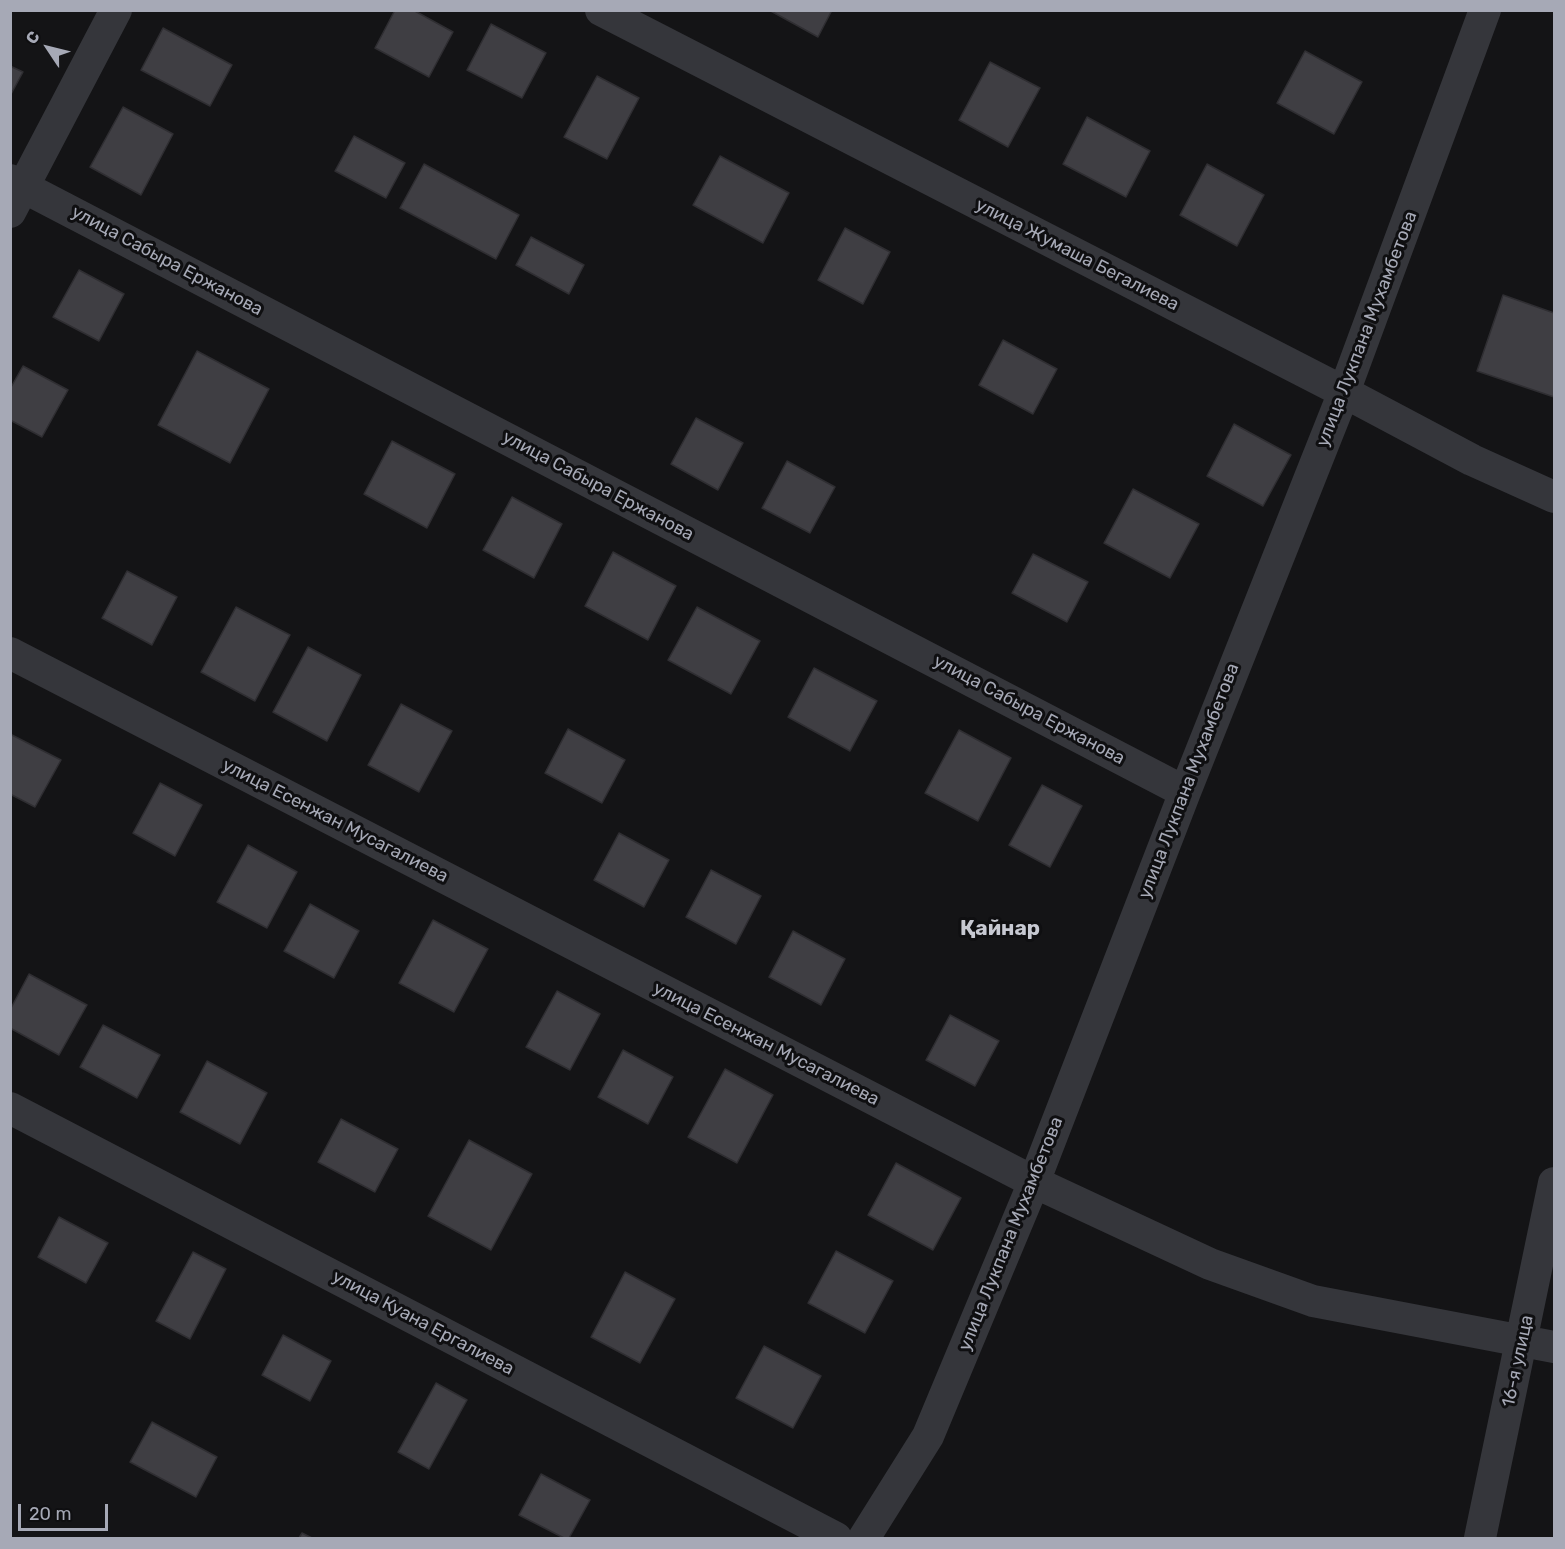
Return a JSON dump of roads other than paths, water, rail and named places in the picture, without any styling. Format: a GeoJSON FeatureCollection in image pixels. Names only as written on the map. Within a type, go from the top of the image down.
{"type":"FeatureCollection","features":[{"type":"Feature","properties":{"kind":"street"},"geometry":{"type":"LineString","coordinates":[[15,193],[116,10]]}},
{"type":"Feature","properties":{"kind":"street","name":"улица Жумаша Бегалиева"},"geometry":{"type":"LineString","coordinates":[[601,10],[1473,460],[1554,497]]}},
{"type":"Feature","properties":{"kind":"street","name":"улица Лукпана Мухамбетова"},"geometry":{"type":"LineString","coordinates":[[864,1539],[928,1437],[1034,1182],[1185,792],[1344,392],[1485,10]]}},
{"type":"Feature","properties":{"kind":"street","name":"улица Сабыра Ержанова"},"geometry":{"type":"LineString","coordinates":[[15,193],[1185,792]]}},
{"type":"Feature","properties":{"kind":"street","name":"улица Есенжан Мусагалиева"},"geometry":{"type":"LineString","coordinates":[[10,653],[1034,1182],[1210,1264],[1313,1301],[1554,1347]]}},
{"type":"Feature","properties":{"kind":"street","name":"улица Куана Ергалиева"},"geometry":{"type":"LineString","coordinates":[[10,1108],[836,1539]]}},
{"type":"Feature","properties":{"kind":"street","name":"16-я улица"},"geometry":{"type":"LineString","coordinates":[[1480,1539],[1554,1183]]}},
{"type":"Feature","properties":{"kind":"district","name":"Қайнар"},"geometry":{"type":"Point","coordinates":[1000,929]}}]}
